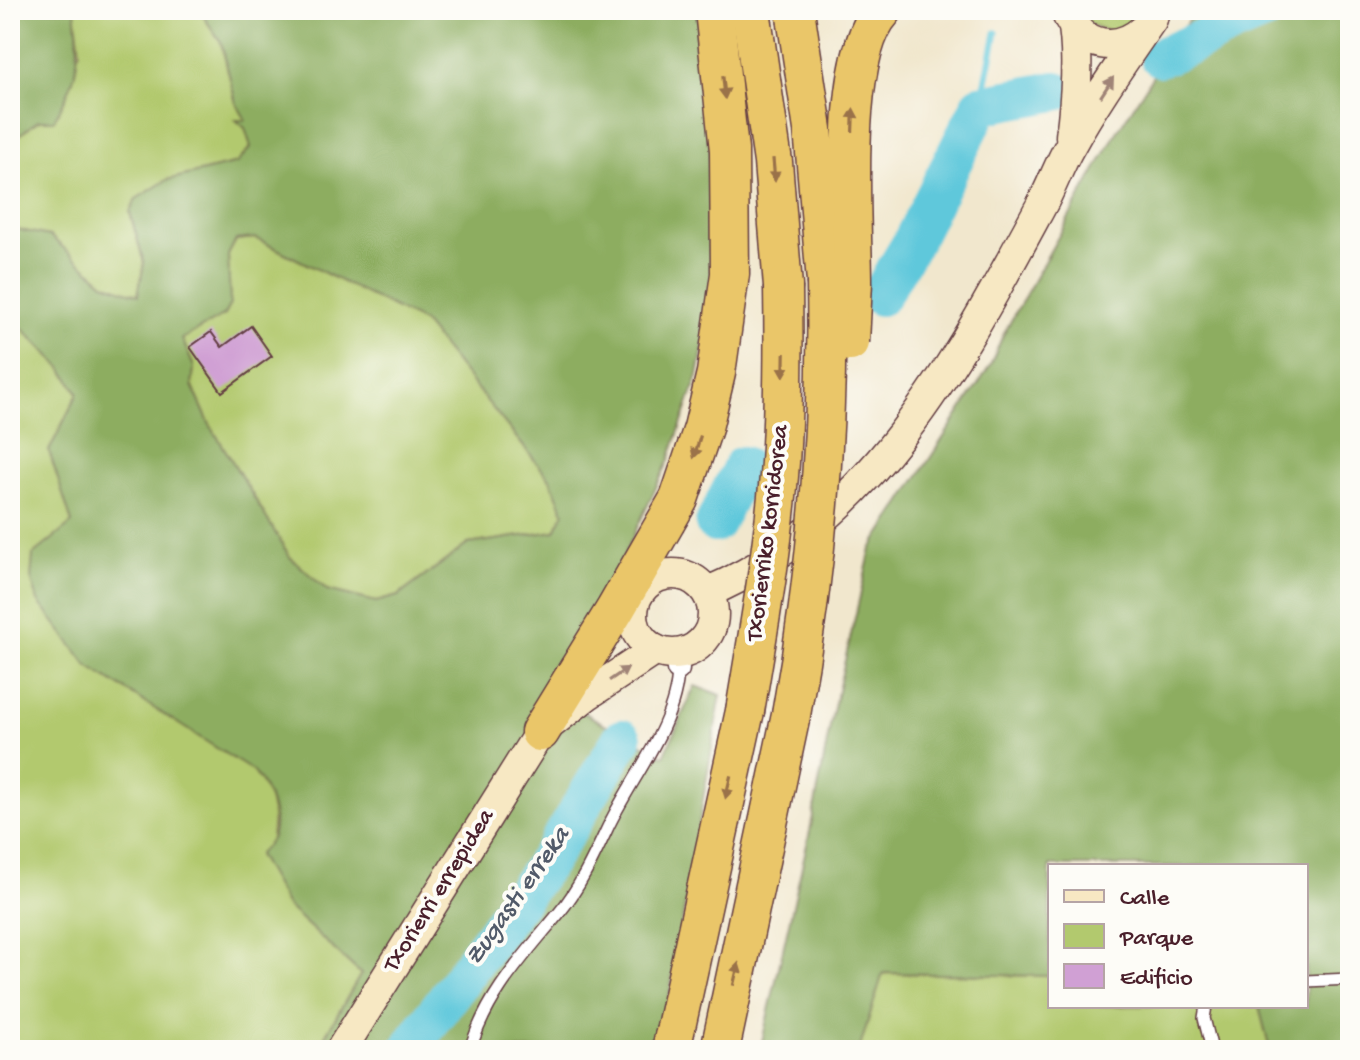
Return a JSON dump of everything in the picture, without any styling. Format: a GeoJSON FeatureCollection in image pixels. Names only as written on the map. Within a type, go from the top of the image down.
{"type":"FeatureCollection","features":[{"type":"Feature","properties":{"kind":"highway"},"geometry":{"type":"LineString","coordinates":[[664,574],[679,499],[703,428],[716,373],[730,274],[729,150],[714,10]]}},
{"type":"Feature","properties":{"kind":"highway","name":"Txorierriko korridorea"},"geometry":{"type":"LineString","coordinates":[[671,1050],[745,711],[767,580],[779,473],[783,287],[773,162],[751,10]]}},
{"type":"Feature","properties":{"kind":"highway"},"geometry":{"type":"LineString","coordinates":[[795,10],[839,282]]}},
{"type":"Feature","properties":{"kind":"highway"},"geometry":{"type":"LineString","coordinates":[[839,282],[855,89],[863,50],[883,10]]}},
{"type":"Feature","properties":{"kind":"highway","name":"Txorierriko korridorea"},"geometry":{"type":"LineString","coordinates":[[720,1050],[806,636],[826,578],[843,464],[839,282]]}},
{"type":"Feature","properties":{"kind":"highway"},"geometry":{"type":"LineString","coordinates":[[540,732],[679,499]]}},
{"type":"Feature","properties":{"kind":"main road"},"geometry":{"type":"LineString","coordinates":[[1070,18],[1083,36],[1108,45],[1122,44],[1150,20]]}},
{"type":"Feature","properties":{"kind":"main road"},"geometry":{"type":"LineString","coordinates":[[1070,18],[1077,52],[1076,98],[1070,145]]}},
{"type":"Feature","properties":{"kind":"main road"},"geometry":{"type":"LineString","coordinates":[[708,592],[739,579],[795,541],[860,485],[894,447],[968,335],[1042,204],[1070,145],[1150,20]]}},
{"type":"Feature","properties":{"kind":"main road"},"geometry":{"type":"LineString","coordinates":[[664,574],[689,576],[708,592],[714,618],[702,643],[691,651],[670,658],[640,637],[633,619],[633,607],[644,586],[664,574]]}},
{"type":"Feature","properties":{"kind":"main road"},"geometry":{"type":"LineString","coordinates":[[568,686],[633,619]]}},
{"type":"Feature","properties":{"kind":"main road","name":"Txorierri errepidea"},"geometry":{"type":"LineString","coordinates":[[341,1050],[540,732],[587,695],[670,658]]}},
{"type":"Feature","properties":{"kind":"lane"},"geometry":{"type":"LineString","coordinates":[[470,1050],[481,1019],[497,990],[515,963],[561,911],[599,849],[607,828],[655,744],[678,684],[670,658]]}},
{"type":"Feature","properties":{"kind":"lane"},"geometry":{"type":"LineString","coordinates":[[1308,981],[1350,979]]}},
{"type":"Feature","properties":{"kind":"lane"},"geometry":{"type":"LineString","coordinates":[[1206,1008],[1204,1018],[1212,1050]]}},
{"type":"Feature","properties":{"kind":"green space"},"geometry":{"type":"Polygon","coordinates":[[[10,10],[75,10],[78,55],[69,92],[54,120],[39,120],[10,142],[10,10]]]}},
{"type":"Feature","properties":{"kind":"green space"},"geometry":{"type":"Polygon","coordinates":[[[75,10],[199,10],[221,42],[236,103],[247,120],[238,120],[245,128],[251,147],[237,163],[167,180],[130,212],[144,263],[138,296],[104,283],[50,237],[10,228],[10,142],[39,120],[80,51],[75,10]]]}},
{"type":"Feature","properties":{"kind":"green space"},"geometry":{"type":"Polygon","coordinates":[[[199,10],[697,10],[707,57],[715,281],[698,376],[669,460],[621,562],[543,691],[664,756],[695,686],[721,695],[660,1050],[317,1050],[361,974],[287,906],[258,855],[274,831],[271,804],[259,779],[254,772],[88,666],[38,601],[31,578],[33,555],[72,523],[49,451],[78,393],[62,368],[10,316],[10,228],[50,236],[104,283],[138,295],[144,263],[130,212],[136,199],[167,180],[237,163],[251,147],[245,128],[236,120],[246,120],[236,103],[221,42],[199,10]],[[255,238],[236,240],[228,255],[230,304],[224,315],[182,339],[194,367],[192,385],[209,423],[290,557],[327,590],[376,602],[398,596],[468,544],[555,531],[564,512],[550,479],[423,322],[255,238]]]}},
{"type":"Feature","properties":{"kind":"green space"},"geometry":{"type":"Polygon","coordinates":[[[1080,10],[1141,10],[1135,21],[1109,32],[1091,25],[1080,10]]]}},
{"type":"Feature","properties":{"kind":"green space"},"geometry":{"type":"Polygon","coordinates":[[[1195,10],[1350,10],[1350,1050],[1270,1050],[1260,1008],[1308,1008],[1308,864],[1048,864],[1048,976],[883,973],[859,1050],[760,1050],[871,549],[990,366],[1003,335],[1117,132],[1195,10]]]}},
{"type":"Feature","properties":{"kind":"green space"},"geometry":{"type":"Polygon","coordinates":[[[255,238],[423,322],[550,479],[565,512],[555,531],[468,544],[398,596],[376,602],[327,590],[290,557],[209,423],[192,385],[194,367],[182,339],[224,315],[230,304],[228,255],[236,240],[255,238]]]}},
{"type":"Feature","properties":{"kind":"green space"},"geometry":{"type":"Polygon","coordinates":[[[10,316],[62,368],[78,393],[49,451],[73,523],[33,555],[254,772],[267,791],[273,816],[271,838],[287,906],[361,974],[317,1050],[10,1050],[10,316]]]}},
{"type":"Feature","properties":{"kind":"green space"},"geometry":{"type":"Polygon","coordinates":[[[882,973],[1048,976],[1048,1008],[1260,1008],[1270,1050],[859,1050],[882,973]]]}},
{"type":"Feature","properties":{"kind":"building"},"geometry":{"type":"Polygon","coordinates":[[[251,326],[272,356],[222,392],[190,347],[211,332],[222,347],[251,326]]]}},
{"type":"Feature","properties":{"kind":"waterway"},"geometry":{"type":"LineString","coordinates":[[1160,57],[1267,10]]}},
{"type":"Feature","properties":{"kind":"waterway"},"geometry":{"type":"LineString","coordinates":[[981,105],[996,33]]}},
{"type":"Feature","properties":{"kind":"waterway"},"geometry":{"type":"LineString","coordinates":[[880,296],[910,246],[981,105],[1056,91]]}},
{"type":"Feature","properties":{"kind":"waterway"},"geometry":{"type":"LineString","coordinates":[[715,523],[743,466]]}},
{"type":"Feature","properties":{"kind":"waterway","name":"Zugasti erreka"},"geometry":{"type":"LineString","coordinates":[[409,1050],[549,859],[622,739]]}}]}
